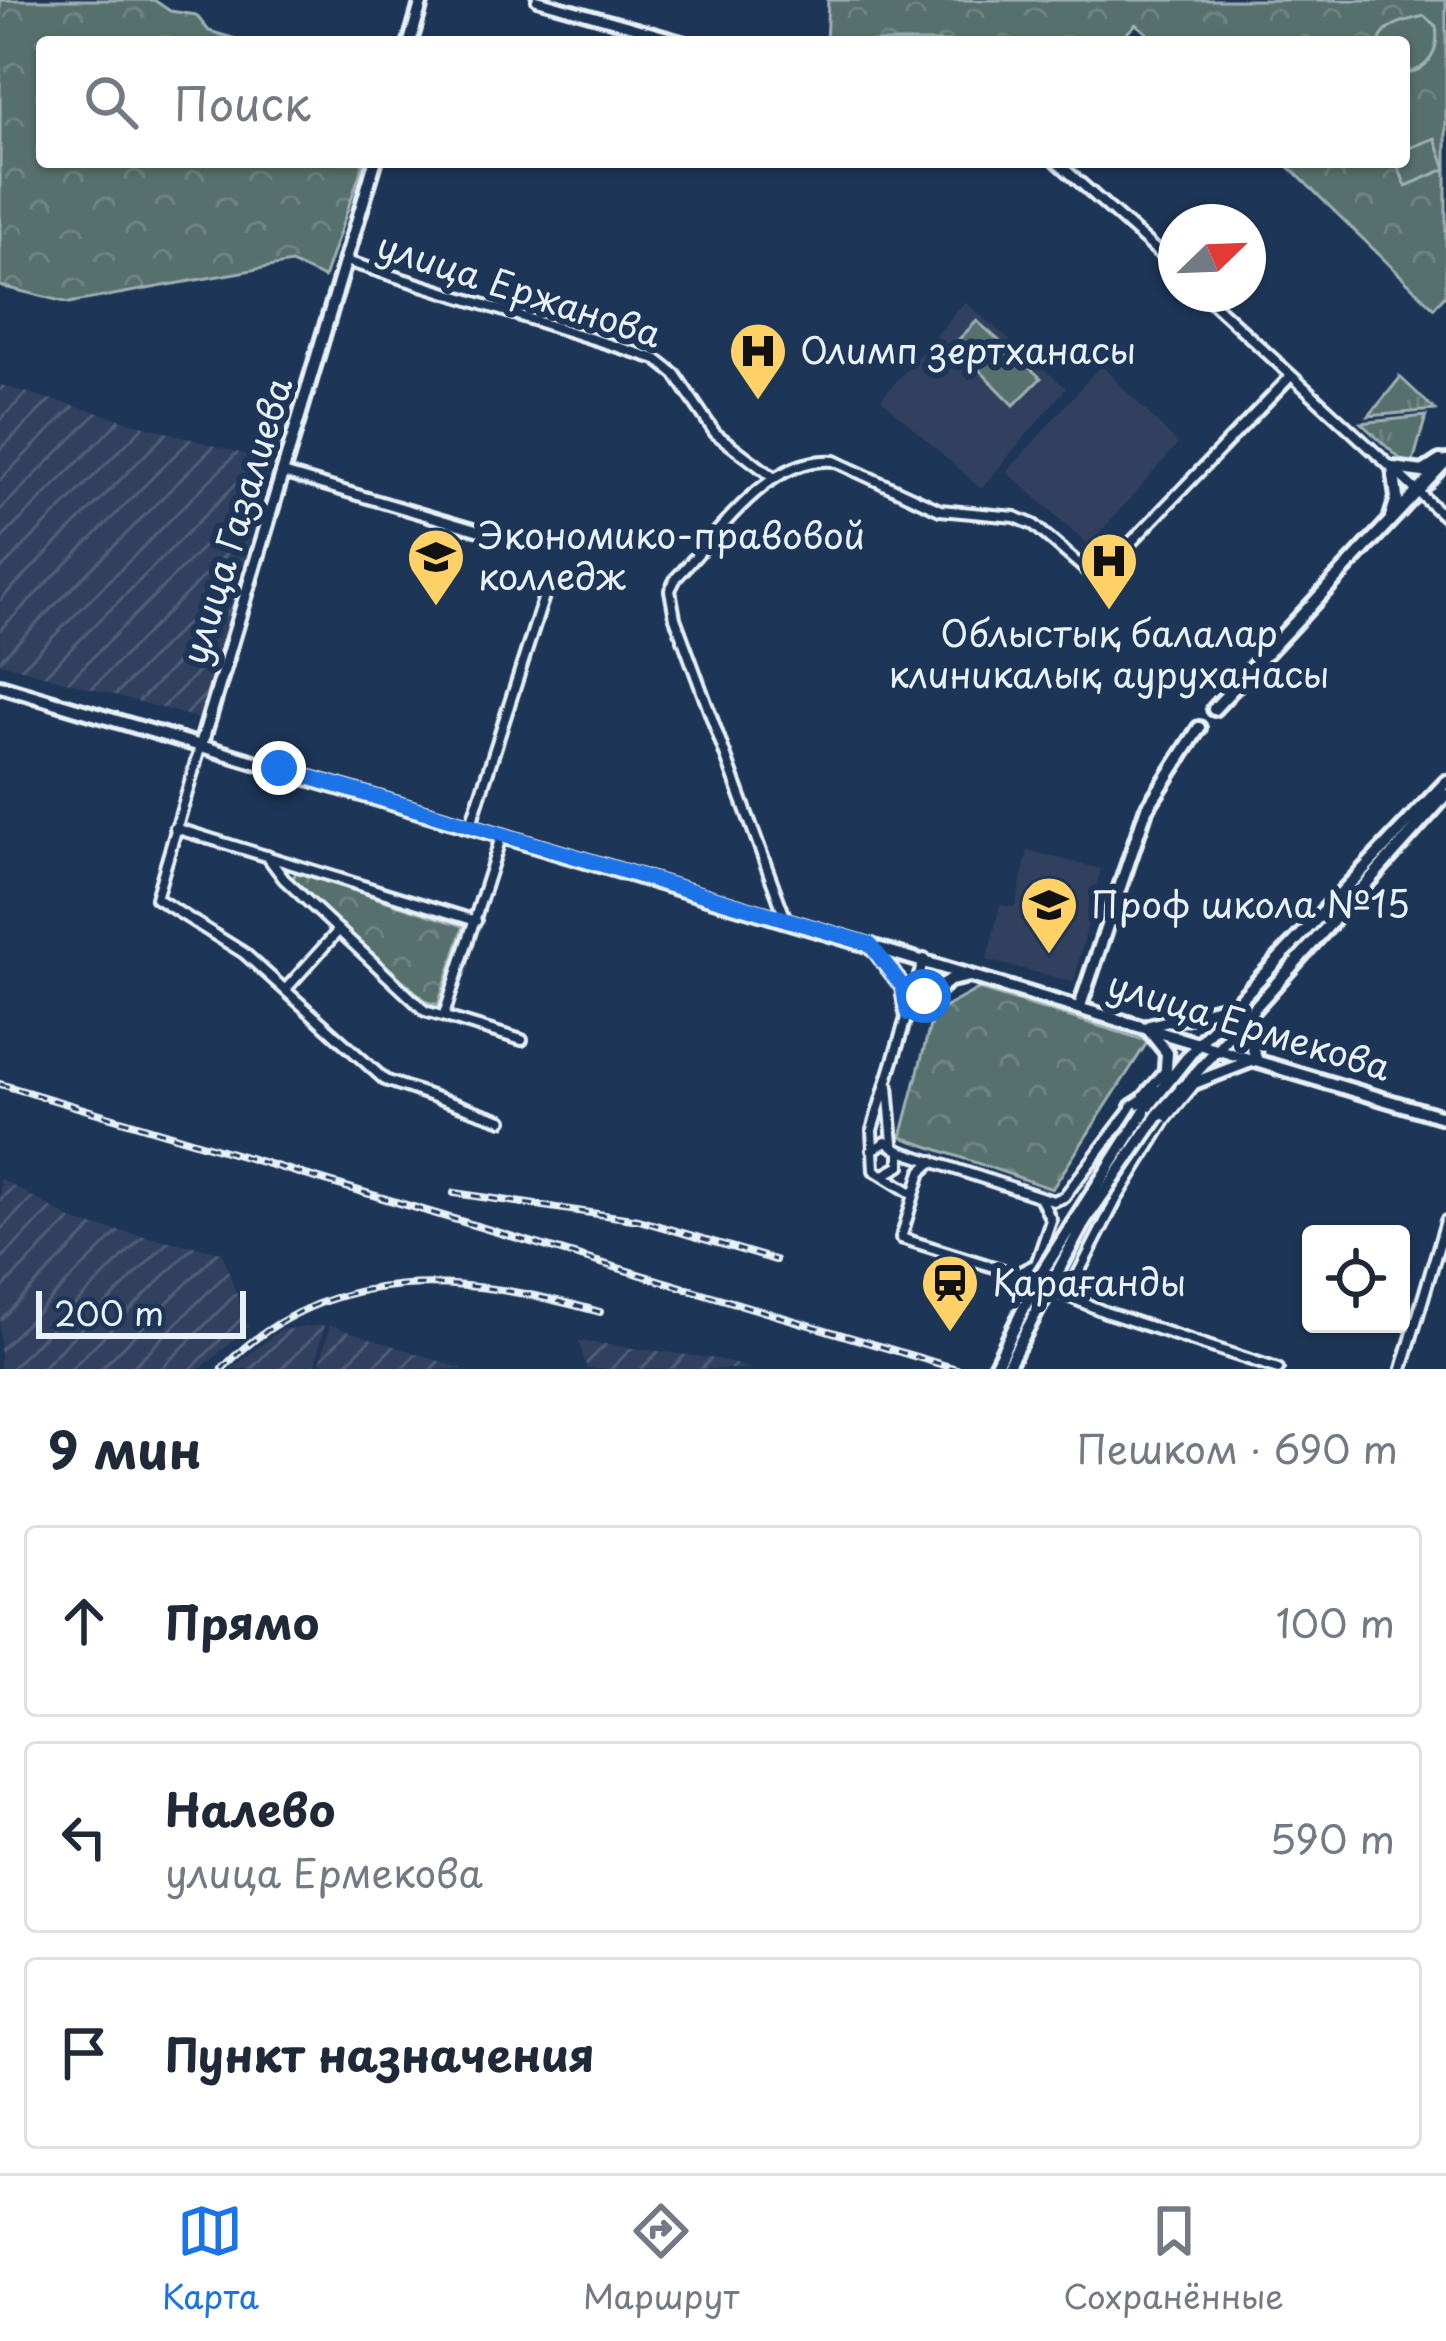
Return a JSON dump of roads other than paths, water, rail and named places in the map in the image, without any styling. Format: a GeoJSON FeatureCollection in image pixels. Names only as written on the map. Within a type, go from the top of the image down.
{"type":"FeatureCollection","features":[{"type":"Feature","properties":{"kind":"main road"},"geometry":{"type":"LineString","coordinates":[[412,36],[422,0]]}},
{"type":"Feature","properties":{"kind":"main road","name":"улица Газалиева"},"geometry":{"type":"LineString","coordinates":[[201,745],[373,168]]}},
{"type":"Feature","properties":{"kind":"main road"},"geometry":{"type":"LineString","coordinates":[[1388,526],[1397,498],[1393,469],[1423,472],[1446,460]]}},
{"type":"Feature","properties":{"kind":"main road"},"geometry":{"type":"LineString","coordinates":[[1214,709],[1446,460]]}},
{"type":"Feature","properties":{"kind":"main road","name":"улица Ермекова"},"geometry":{"type":"LineString","coordinates":[[0,686],[785,916],[1446,1118]]}},
{"type":"Feature","properties":{"kind":"main road"},"geometry":{"type":"LineString","coordinates":[[1080,1006],[1146,811],[1166,771],[1199,728]]}},
{"type":"Feature","properties":{"kind":"main road"},"geometry":{"type":"LineString","coordinates":[[1388,852],[1446,782]]}},
{"type":"Feature","properties":{"kind":"main road"},"geometry":{"type":"LineString","coordinates":[[994,1369],[1040,1275],[1138,1110],[1171,1088],[1215,1047],[1245,1006],[1446,795]]}},
{"type":"Feature","properties":{"kind":"main road"},"geometry":{"type":"LineString","coordinates":[[870,944],[903,987],[908,1014],[950,980],[970,976]]}},
{"type":"Feature","properties":{"kind":"main road"},"geometry":{"type":"LineString","coordinates":[[1171,1088],[1166,1053],[1146,1027],[1245,1006]]}},
{"type":"Feature","properties":{"kind":"main road"},"geometry":{"type":"LineString","coordinates":[[1006,1369],[1087,1219],[1162,1117],[1171,1088],[1199,1043],[1245,1006]]}},
{"type":"Feature","properties":{"kind":"main road"},"geometry":{"type":"LineString","coordinates":[[1171,1088],[1256,1059],[1245,1006]]}},
{"type":"Feature","properties":{"kind":"street"},"geometry":{"type":"LineString","coordinates":[[537,0],[664,36]]}},
{"type":"Feature","properties":{"kind":"street"},"geometry":{"type":"LineString","coordinates":[[1064,168],[1158,252]]}},
{"type":"Feature","properties":{"kind":"street","name":"улица Ержанова"},"geometry":{"type":"LineString","coordinates":[[344,261],[656,359],[675,374],[715,433],[772,477]]}},
{"type":"Feature","properties":{"kind":"street"},"geometry":{"type":"LineString","coordinates":[[1222,312],[1446,518]]}},
{"type":"Feature","properties":{"kind":"street"},"geometry":{"type":"LineString","coordinates":[[785,916],[670,601],[676,578],[772,477],[801,463],[835,461],[940,510],[1015,517],[1034,525],[1096,579],[1291,376]]}},
{"type":"Feature","properties":{"kind":"street"},"geometry":{"type":"LineString","coordinates":[[283,473],[493,535]]}},
{"type":"Feature","properties":{"kind":"street"},"geometry":{"type":"LineString","coordinates":[[472,824],[545,592]]}},
{"type":"Feature","properties":{"kind":"street","name":"улица Газалиева"},"geometry":{"type":"LineString","coordinates":[[201,745],[156,898],[244,953],[285,990]]}},
{"type":"Feature","properties":{"kind":"street"},"geometry":{"type":"LineString","coordinates":[[175,828],[476,921]]}},
{"type":"Feature","properties":{"kind":"street"},"geometry":{"type":"LineString","coordinates":[[444,1015],[502,833]]}},
{"type":"Feature","properties":{"kind":"street"},"geometry":{"type":"LineString","coordinates":[[267,856],[284,880],[425,1011],[523,1040]]}},
{"type":"Feature","properties":{"kind":"street"},"geometry":{"type":"LineString","coordinates":[[339,930],[285,990],[385,1080],[502,1120]]}},
{"type":"Feature","properties":{"kind":"street"},"geometry":{"type":"LineString","coordinates":[[913,1195],[871,1166],[871,1151],[924,959]]}},
{"type":"Feature","properties":{"kind":"street"},"geometry":{"type":"LineString","coordinates":[[871,1151],[881,1143],[1040,1198],[1064,1197],[1166,1070]]}},
{"type":"Feature","properties":{"kind":"street"},"geometry":{"type":"LineString","coordinates":[[882,1175],[900,1166],[888,1079]]}},
{"type":"Feature","properties":{"kind":"street"},"geometry":{"type":"LineString","coordinates":[[1056,1292],[1074,1282],[1162,1117],[1197,1082]]}},
{"type":"Feature","properties":{"kind":"street"},"geometry":{"type":"LineString","coordinates":[[933,1161],[920,1172],[901,1238],[1016,1274],[1083,1304],[1278,1369]]}},
{"type":"Feature","properties":{"kind":"street"},"geometry":{"type":"LineString","coordinates":[[1016,1274],[1036,1264],[1052,1220],[1040,1198]]}},
{"type":"Feature","properties":{"kind":"street"},"geometry":{"type":"LineString","coordinates":[[1402,1369],[1446,1222]]}},
{"type":"Feature","properties":{"kind":"street"},"geometry":{"type":"LineString","coordinates":[[1036,1264],[1046,1286]]}},
{"type":"Feature","properties":{"kind":"street"},"geometry":{"type":"LineString","coordinates":[[1074,1282],[1083,1304]]}},
{"type":"Feature","properties":{"kind":"tunnel"},"geometry":{"type":"LineString","coordinates":[[1199,728],[1214,709]]}},
{"type":"Feature","properties":{"kind":"railway"},"geometry":{"type":"LineString","coordinates":[[0,1084],[957,1369]]}},
{"type":"Feature","properties":{"kind":"railway"},"geometry":{"type":"LineString","coordinates":[[454,1193],[639,1220],[775,1260]]}},
{"type":"Feature","properties":{"kind":"railway"},"geometry":{"type":"LineString","coordinates":[[222,1369],[263,1333],[307,1308],[400,1285],[500,1290],[600,1312]]}},
{"type":"Feature","properties":{"kind":"place","name":"Олимп зертханасы"},"geometry":{"type":"Point","coordinates":[758,402]}},
{"type":"Feature","properties":{"kind":"place","name":"Экономико-правовой колледж"},"geometry":{"type":"Point","coordinates":[436,608]}},
{"type":"Feature","properties":{"kind":"place","name":"Облыстық балалар клиникалық ауруханасы"},"geometry":{"type":"Point","coordinates":[1109,612]}},
{"type":"Feature","properties":{"kind":"place","name":"Проф школа №15"},"geometry":{"type":"Point","coordinates":[1049,956]}},
{"type":"Feature","properties":{"kind":"place","name":"Қарағанды"},"geometry":{"type":"Point","coordinates":[950,1334]}}]}
